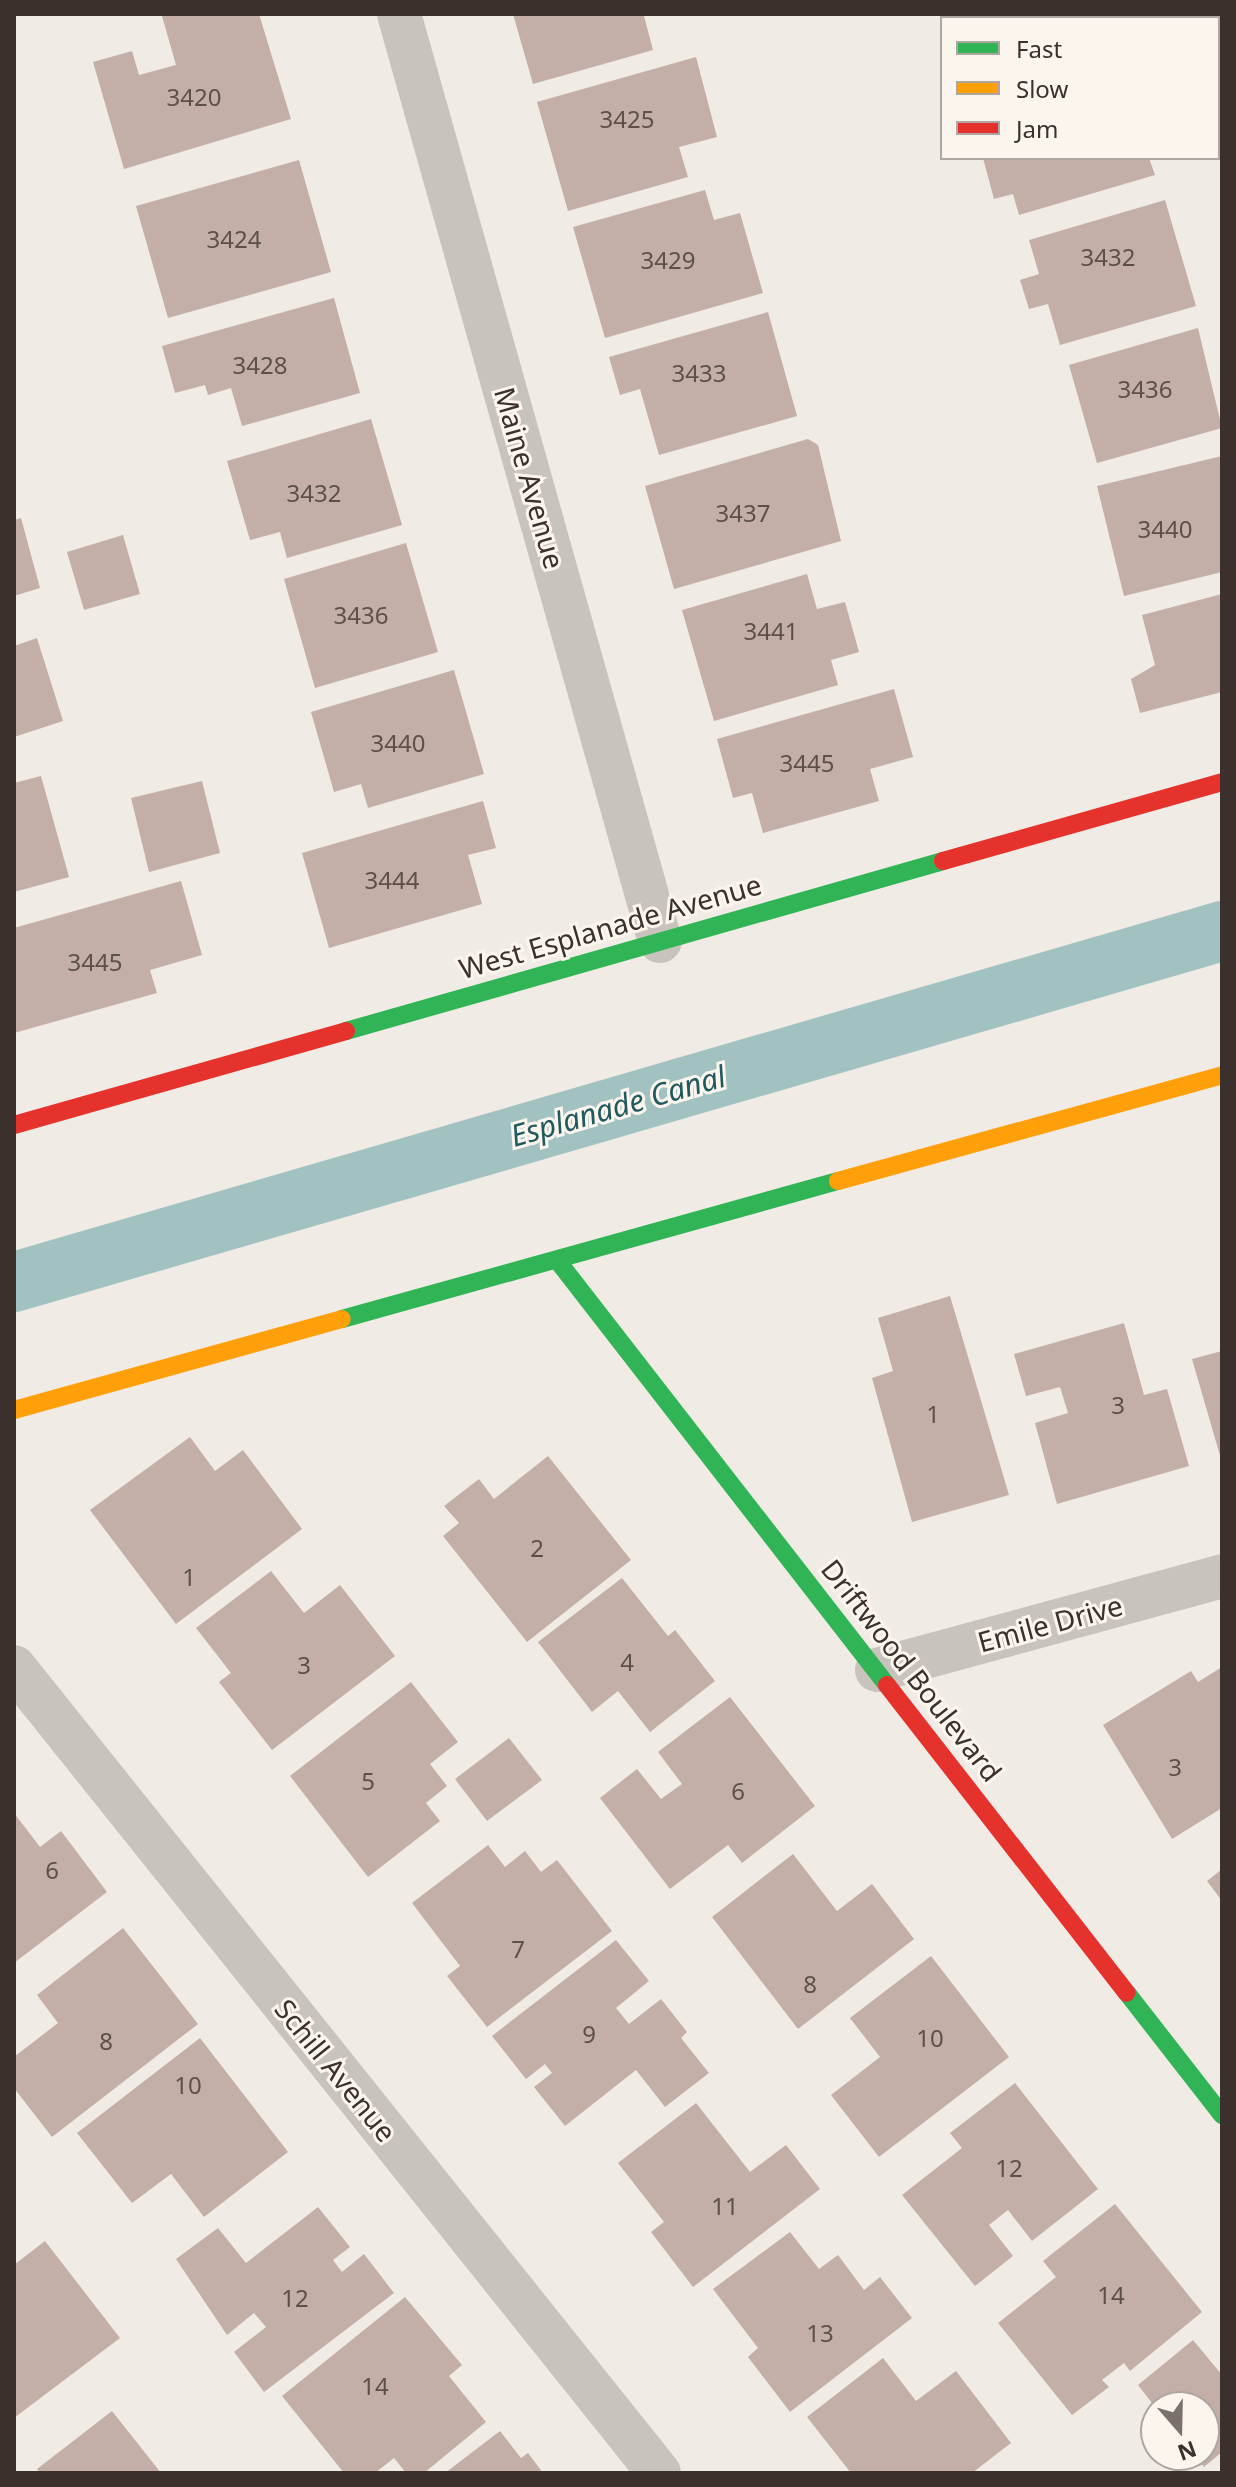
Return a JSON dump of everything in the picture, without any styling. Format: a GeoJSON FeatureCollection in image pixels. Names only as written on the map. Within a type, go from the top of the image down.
{"type":"FeatureCollection","features":[{"type":"Feature","properties":{"kind":"main road","name":"West Esplanade Avenue"},"geometry":{"type":"LineString","coordinates":[[14,1125],[1222,782]]}},
{"type":"Feature","properties":{"kind":"main road"},"geometry":{"type":"LineString","coordinates":[[14,1410],[1222,1075]]}},
{"type":"Feature","properties":{"kind":"main road","name":"Driftwood Boulevard"},"geometry":{"type":"LineString","coordinates":[[557,1260],[1222,2115]]}},
{"type":"Feature","properties":{"kind":"street","name":"Maine Avenue"},"geometry":{"type":"LineString","coordinates":[[399,14],[660,941]]}},
{"type":"Feature","properties":{"kind":"street","name":"Emile Drive"},"geometry":{"type":"LineString","coordinates":[[877,1670],[1222,1576]]}},
{"type":"Feature","properties":{"kind":"street","name":"Schill Avenue"},"geometry":{"type":"LineString","coordinates":[[14,1667],[659,2473]]}},
{"type":"Feature","properties":{"kind":"building"},"geometry":{"type":"Polygon","coordinates":[[[259,14],[291,119],[124,169],[93,62],[132,51],[139,75],[176,65],[162,16],[259,14]]]}},
{"type":"Feature","properties":{"kind":"building"},"geometry":{"type":"Polygon","coordinates":[[[513,14],[650,14],[644,16],[653,50],[533,84],[513,14]]]}},
{"type":"Feature","properties":{"kind":"building"},"geometry":{"type":"Polygon","coordinates":[[[949,14],[1112,16],[950,16],[949,14]]]}},
{"type":"Feature","properties":{"kind":"building"},"geometry":{"type":"Polygon","coordinates":[[[696,57],[717,137],[679,147],[688,177],[568,211],[537,102],[696,57]]]}},
{"type":"Feature","properties":{"kind":"building"},"geometry":{"type":"Polygon","coordinates":[[[299,160],[331,272],[168,318],[136,206],[299,160]]]}},
{"type":"Feature","properties":{"kind":"building"},"geometry":{"type":"Polygon","coordinates":[[[984,160],[1150,160],[1155,175],[1019,215],[1013,194],[994,199],[984,160]]]}},
{"type":"Feature","properties":{"kind":"building"},"geometry":{"type":"Polygon","coordinates":[[[705,190],[714,220],[740,213],[763,293],[605,338],[573,227],[705,190]]]}},
{"type":"Feature","properties":{"kind":"building"},"geometry":{"type":"Polygon","coordinates":[[[1165,200],[1196,306],[1060,345],[1048,304],[1029,309],[1020,280],[1039,274],[1029,240],[1165,200]]]}},
{"type":"Feature","properties":{"kind":"building"},"geometry":{"type":"Polygon","coordinates":[[[334,298],[360,393],[242,426],[231,388],[208,395],[205,385],[175,393],[162,346],[334,298]]]}},
{"type":"Feature","properties":{"kind":"building"},"geometry":{"type":"Polygon","coordinates":[[[768,312],[797,416],[659,455],[640,389],[620,395],[609,357],[768,312]]]}},
{"type":"Feature","properties":{"kind":"building"},"geometry":{"type":"Polygon","coordinates":[[[1198,328],[1222,428],[1097,463],[1069,365],[1198,328]]]}},
{"type":"Feature","properties":{"kind":"building"},"geometry":{"type":"Polygon","coordinates":[[[371,419],[402,525],[287,558],[280,532],[250,540],[227,461],[371,419]]]}},
{"type":"Feature","properties":{"kind":"building"},"geometry":{"type":"Polygon","coordinates":[[[808,439],[818,445],[841,541],[674,589],[645,486],[808,439]]]}},
{"type":"Feature","properties":{"kind":"building"},"geometry":{"type":"Polygon","coordinates":[[[1222,456],[1222,572],[1124,596],[1097,486],[1222,456]]]}},
{"type":"Feature","properties":{"kind":"building"},"geometry":{"type":"Polygon","coordinates":[[[21,518],[40,588],[14,596],[14,520],[21,518]]]}},
{"type":"Feature","properties":{"kind":"building"},"geometry":{"type":"Polygon","coordinates":[[[123,535],[140,594],[84,610],[67,552],[123,535]]]}},
{"type":"Feature","properties":{"kind":"building"},"geometry":{"type":"Polygon","coordinates":[[[406,543],[438,652],[315,688],[284,579],[406,543]]]}},
{"type":"Feature","properties":{"kind":"building"},"geometry":{"type":"Polygon","coordinates":[[[807,574],[817,609],[845,602],[859,652],[831,660],[838,685],[714,721],[682,610],[807,574]]]}},
{"type":"Feature","properties":{"kind":"building"},"geometry":{"type":"Polygon","coordinates":[[[1222,594],[1222,692],[1140,713],[1131,679],[1155,665],[1142,615],[1222,594]]]}},
{"type":"Feature","properties":{"kind":"building"},"geometry":{"type":"Polygon","coordinates":[[[37,638],[63,721],[14,737],[14,646],[37,638]]]}},
{"type":"Feature","properties":{"kind":"building"},"geometry":{"type":"Polygon","coordinates":[[[454,670],[484,774],[368,808],[361,784],[334,792],[311,712],[454,670]]]}},
{"type":"Feature","properties":{"kind":"building"},"geometry":{"type":"Polygon","coordinates":[[[894,689],[913,757],[870,769],[879,801],[763,833],[752,793],[733,798],[717,739],[894,689]]]}},
{"type":"Feature","properties":{"kind":"building"},"geometry":{"type":"Polygon","coordinates":[[[41,776],[69,877],[14,892],[14,783],[41,776]]]}},
{"type":"Feature","properties":{"kind":"building"},"geometry":{"type":"Polygon","coordinates":[[[202,781],[220,853],[149,872],[131,798],[202,781]]]}},
{"type":"Feature","properties":{"kind":"building"},"geometry":{"type":"Polygon","coordinates":[[[483,801],[496,848],[468,855],[482,904],[329,948],[302,853],[483,801]]]}},
{"type":"Feature","properties":{"kind":"building"},"geometry":{"type":"Polygon","coordinates":[[[181,881],[202,955],[150,970],[157,993],[14,1033],[14,928],[181,881]]]}},
{"type":"Feature","properties":{"kind":"building"},"geometry":{"type":"Polygon","coordinates":[[[950,1296],[1009,1495],[912,1522],[872,1378],[893,1371],[878,1318],[950,1296]]]}},
{"type":"Feature","properties":{"kind":"building"},"geometry":{"type":"Polygon","coordinates":[[[1124,1323],[1144,1395],[1167,1389],[1189,1466],[1057,1504],[1035,1423],[1068,1413],[1060,1387],[1026,1396],[1014,1354],[1124,1323]]]}},
{"type":"Feature","properties":{"kind":"building"},"geometry":{"type":"Polygon","coordinates":[[[1222,1351],[1222,1459],[1221,1459],[1192,1359],[1222,1351]]]}},
{"type":"Feature","properties":{"kind":"building"},"geometry":{"type":"Polygon","coordinates":[[[190,1437],[215,1471],[243,1450],[302,1529],[176,1624],[90,1510],[190,1437]]]}},
{"type":"Feature","properties":{"kind":"building"},"geometry":{"type":"Polygon","coordinates":[[[548,1456],[631,1560],[527,1642],[443,1536],[459,1523],[444,1506],[479,1479],[494,1499],[548,1456]]]}},
{"type":"Feature","properties":{"kind":"building"},"geometry":{"type":"Polygon","coordinates":[[[271,1571],[304,1613],[340,1585],[395,1656],[272,1750],[219,1682],[231,1673],[196,1628],[271,1571]]]}},
{"type":"Feature","properties":{"kind":"building"},"geometry":{"type":"Polygon","coordinates":[[[622,1578],[668,1636],[675,1630],[715,1681],[650,1732],[618,1691],[592,1712],[538,1642],[622,1578]]]}},
{"type":"Feature","properties":{"kind":"building"},"geometry":{"type":"Polygon","coordinates":[[[1222,1667],[1222,1808],[1172,1839],[1103,1725],[1191,1671],[1198,1682],[1222,1667]]]}},
{"type":"Feature","properties":{"kind":"building"},"geometry":{"type":"Polygon","coordinates":[[[411,1682],[458,1742],[430,1764],[447,1786],[426,1803],[440,1821],[368,1877],[290,1776],[411,1682]]]}},
{"type":"Feature","properties":{"kind":"building"},"geometry":{"type":"Polygon","coordinates":[[[730,1697],[815,1806],[742,1863],[728,1845],[670,1889],[600,1798],[637,1769],[661,1799],[682,1784],[658,1752],[730,1697]]]}},
{"type":"Feature","properties":{"kind":"building"},"geometry":{"type":"Polygon","coordinates":[[[509,1738],[542,1780],[487,1821],[455,1779],[509,1738]]]}},
{"type":"Feature","properties":{"kind":"building"},"geometry":{"type":"Polygon","coordinates":[[[14,1813],[40,1847],[61,1831],[107,1892],[14,1963],[14,1813]]]}},
{"type":"Feature","properties":{"kind":"building"},"geometry":{"type":"Polygon","coordinates":[[[488,1845],[505,1867],[525,1851],[541,1872],[557,1860],[612,1931],[487,2027],[447,1976],[460,1966],[412,1903],[488,1845]]]}},
{"type":"Feature","properties":{"kind":"building"},"geometry":{"type":"Polygon","coordinates":[[[793,1854],[837,1911],[872,1884],[914,1939],[798,2029],[712,1917],[793,1854]]]}},
{"type":"Feature","properties":{"kind":"building"},"geometry":{"type":"Polygon","coordinates":[[[1222,1869],[1222,1901],[1207,1881],[1222,1869]]]}},
{"type":"Feature","properties":{"kind":"building"},"geometry":{"type":"Polygon","coordinates":[[[123,1928],[198,2024],[52,2137],[14,2088],[14,2057],[58,2023],[37,1995],[123,1928]]]}},
{"type":"Feature","properties":{"kind":"building"},"geometry":{"type":"Polygon","coordinates":[[[616,1940],[649,1981],[616,2008],[629,2024],[661,1999],[687,2032],[681,2038],[709,2073],[665,2107],[636,2070],[565,2126],[534,2087],[552,2073],[545,2064],[526,2079],[492,2036],[616,1940]]]}},
{"type":"Feature","properties":{"kind":"building"},"geometry":{"type":"Polygon","coordinates":[[[931,1956],[1009,2057],[879,2157],[831,2095],[880,2057],[850,2018],[931,1956]]]}},
{"type":"Feature","properties":{"kind":"building"},"geometry":{"type":"Polygon","coordinates":[[[200,2038],[288,2152],[204,2217],[171,2174],[132,2203],[77,2133],[200,2038]]]}},
{"type":"Feature","properties":{"kind":"building"},"geometry":{"type":"Polygon","coordinates":[[[1015,2083],[1098,2189],[1032,2241],[1008,2210],[989,2225],[1013,2256],[975,2286],[902,2195],[962,2148],[950,2133],[1015,2083]]]}},
{"type":"Feature","properties":{"kind":"building"},"geometry":{"type":"Polygon","coordinates":[[[696,2103],[750,2172],[786,2145],[820,2189],[693,2287],[651,2232],[664,2222],[618,2163],[696,2103]]]}},
{"type":"Feature","properties":{"kind":"building"},"geometry":{"type":"Polygon","coordinates":[[[1115,2204],[1202,2312],[1130,2371],[1124,2363],[1102,2380],[1109,2387],[1072,2415],[998,2323],[1056,2277],[1043,2261],[1115,2204]]]}},
{"type":"Feature","properties":{"kind":"building"},"geometry":{"type":"Polygon","coordinates":[[[318,2207],[350,2247],[333,2260],[342,2272],[364,2254],[394,2293],[264,2392],[234,2352],[266,2327],[254,2313],[227,2335],[176,2259],[218,2228],[246,2263],[318,2207]]]}},
{"type":"Feature","properties":{"kind":"building"},"geometry":{"type":"Polygon","coordinates":[[[790,2232],[819,2269],[838,2255],[864,2290],[880,2277],[912,2318],[790,2412],[748,2357],[758,2348],[713,2289],[790,2232]]]}},
{"type":"Feature","properties":{"kind":"building"},"geometry":{"type":"Polygon","coordinates":[[[45,2241],[120,2338],[14,2418],[14,2265],[45,2241]]]}},
{"type":"Feature","properties":{"kind":"building"},"geometry":{"type":"Polygon","coordinates":[[[405,2297],[462,2365],[449,2376],[486,2422],[424,2473],[406,2473],[394,2458],[375,2473],[344,2473],[282,2396],[405,2297]]]}},
{"type":"Feature","properties":{"kind":"building"},"geometry":{"type":"Polygon","coordinates":[[[1193,2340],[1222,2375],[1222,2452],[1220,2454],[1220,2391],[1143,2391],[1138,2385],[1193,2340]]]}},
{"type":"Feature","properties":{"kind":"building"},"geometry":{"type":"Polygon","coordinates":[[[883,2358],[916,2401],[956,2371],[1011,2443],[972,2473],[851,2473],[807,2417],[883,2358]]]}},
{"type":"Feature","properties":{"kind":"building"},"geometry":{"type":"Polygon","coordinates":[[[112,2411],[161,2473],[40,2473],[37,2469],[112,2411]]]}},
{"type":"Feature","properties":{"kind":"building"},"geometry":{"type":"Polygon","coordinates":[[[500,2431],[521,2458],[528,2453],[543,2473],[445,2473],[500,2431]]]}},
{"type":"Feature","properties":{"kind":"waterway","name":"Esplanade Canal"},"geometry":{"type":"LineString","coordinates":[[14,1282],[1222,931]]}},
{"type":"Feature","properties":{"kind":"traffic: fast"},"geometry":{"type":"LineString","coordinates":[[346,1031],[943,861]]}},
{"type":"Feature","properties":{"kind":"traffic: fast"},"geometry":{"type":"LineString","coordinates":[[342,1319],[838,1181]]}},
{"type":"Feature","properties":{"kind":"traffic: fast"},"geometry":{"type":"LineString","coordinates":[[557,1260],[887,1685]]}},
{"type":"Feature","properties":{"kind":"traffic: fast"},"geometry":{"type":"LineString","coordinates":[[1127,1993],[1222,2115]]}},
{"type":"Feature","properties":{"kind":"traffic: slow"},"geometry":{"type":"LineString","coordinates":[[838,1181],[1222,1075]]}},
{"type":"Feature","properties":{"kind":"traffic: slow"},"geometry":{"type":"LineString","coordinates":[[14,1410],[342,1319]]}},
{"type":"Feature","properties":{"kind":"traffic: jam"},"geometry":{"type":"LineString","coordinates":[[943,861],[1222,782]]}},
{"type":"Feature","properties":{"kind":"traffic: jam"},"geometry":{"type":"LineString","coordinates":[[14,1125],[346,1031]]}},
{"type":"Feature","properties":{"kind":"traffic: jam"},"geometry":{"type":"LineString","coordinates":[[887,1685],[1127,1993]]}}]}
